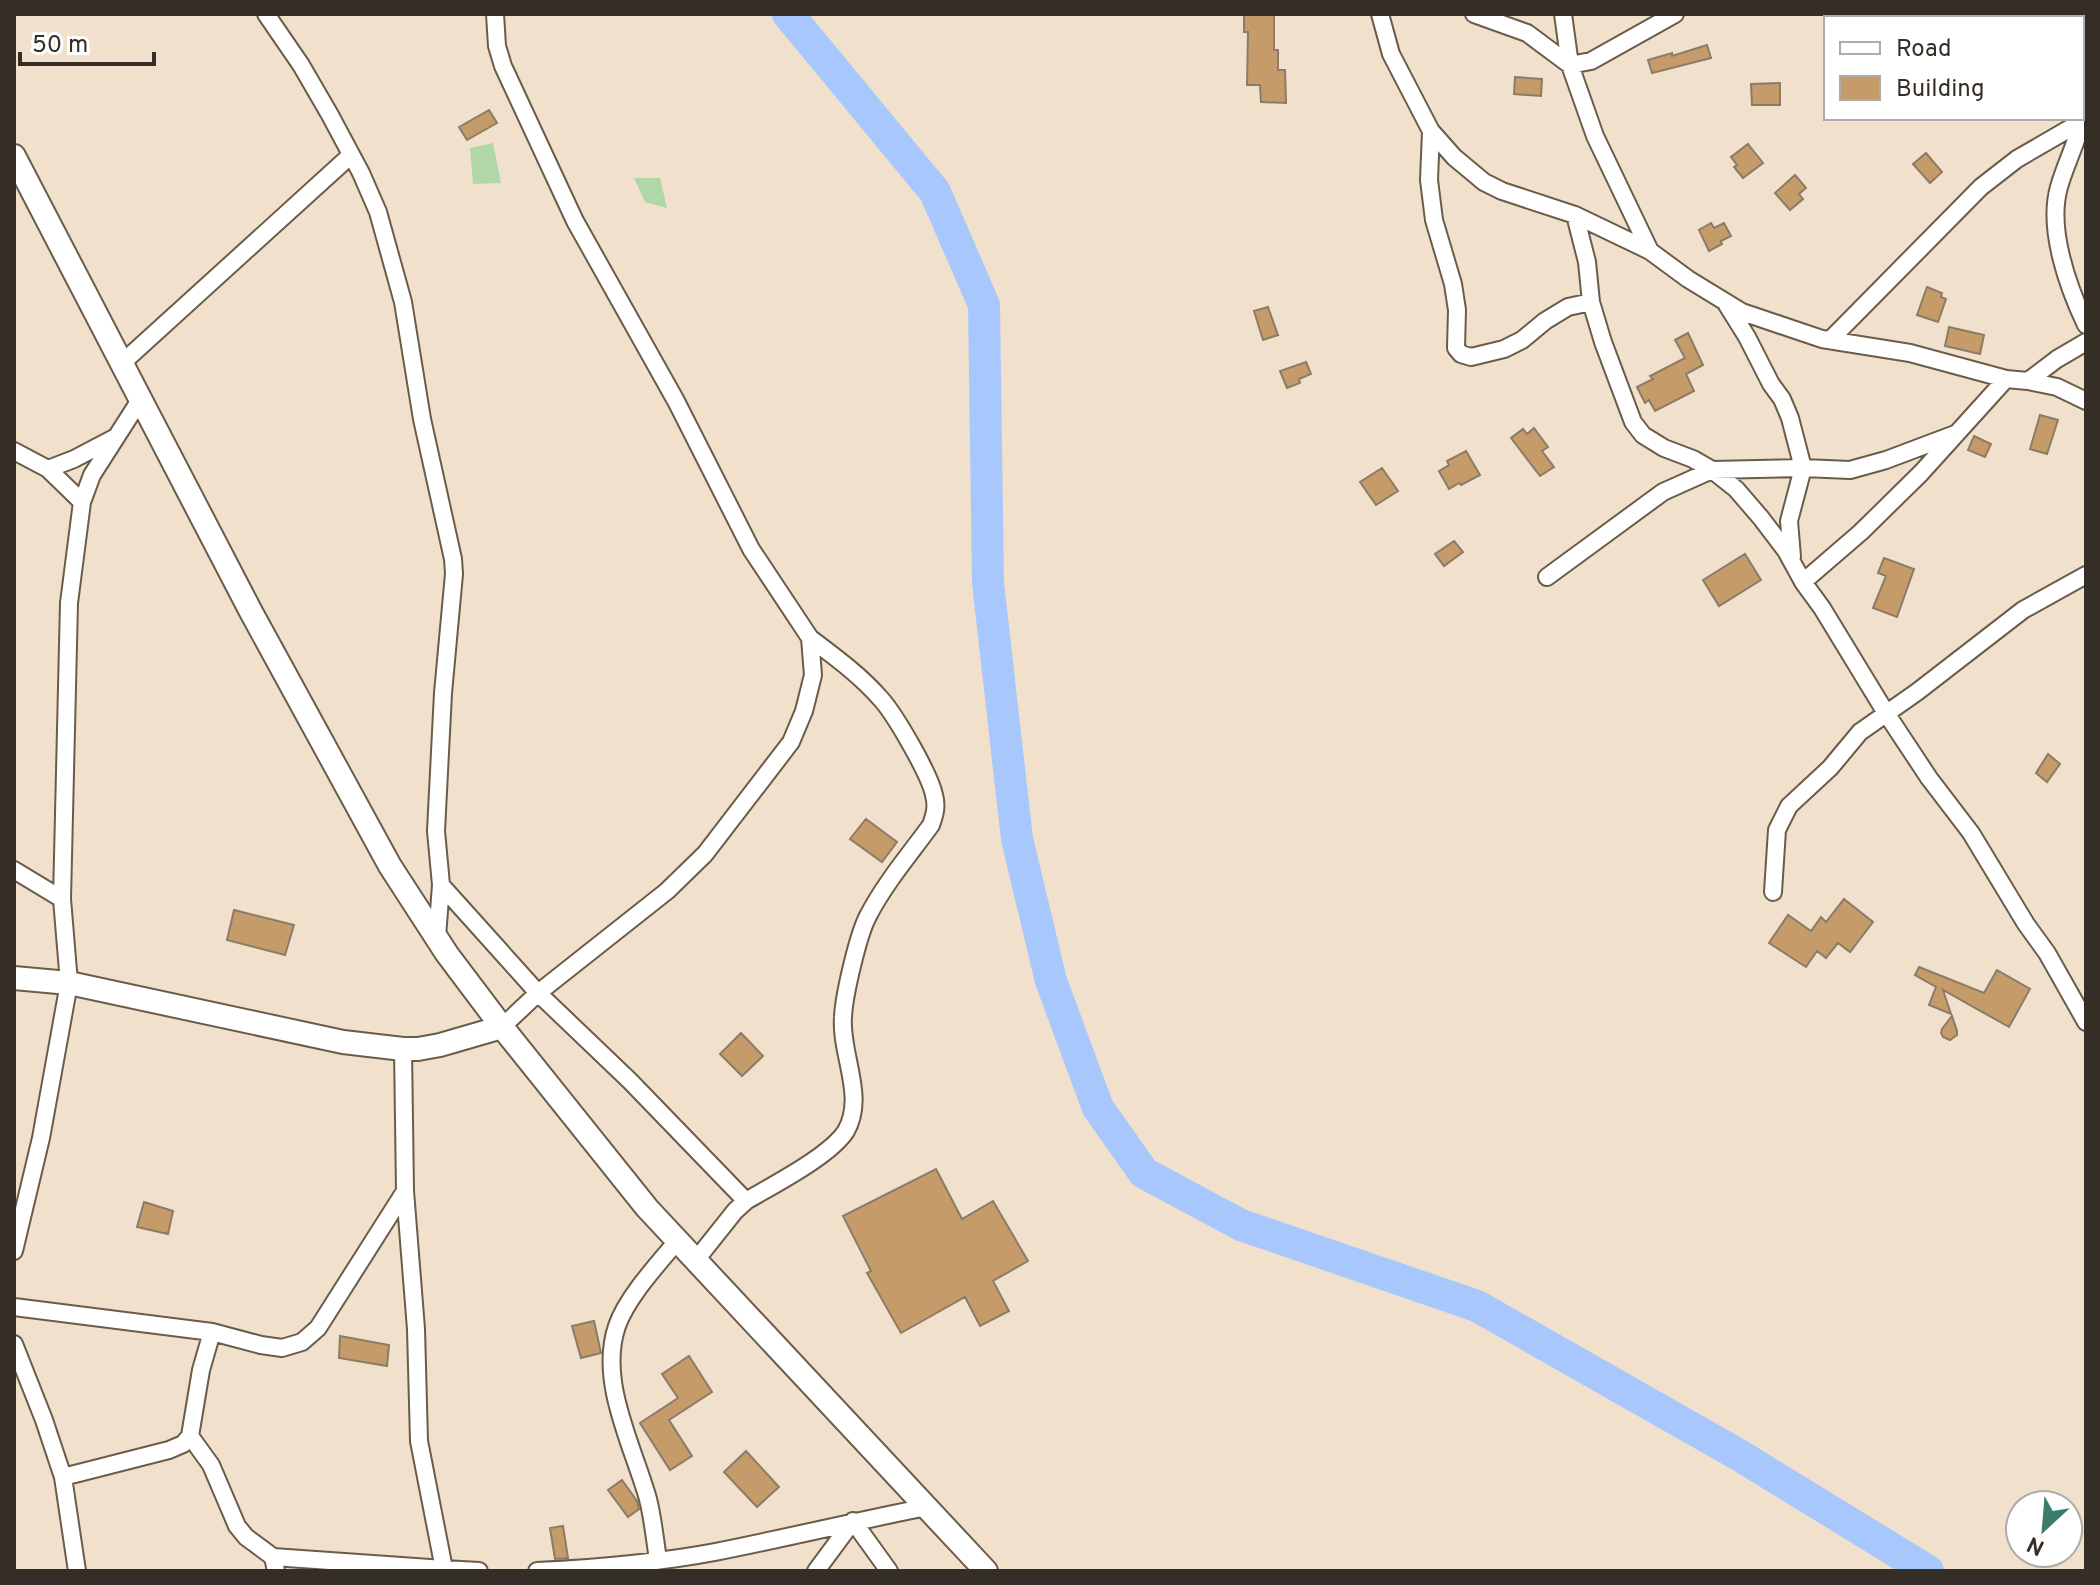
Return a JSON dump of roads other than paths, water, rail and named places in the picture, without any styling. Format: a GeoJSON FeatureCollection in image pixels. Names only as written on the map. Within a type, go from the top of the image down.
{"type":"FeatureCollection","features":[{"type":"Feature","properties":{"kind":"street"},"geometry":{"type":"LineString","coordinates":[[266,14],[330,115],[378,212],[403,302],[422,419],[453,559],[436,831],[441,885],[437,937]]}},
{"type":"Feature","properties":{"kind":"street"},"geometry":{"type":"LineString","coordinates":[[495,14],[497,46],[503,66],[575,221],[676,401],[751,549],[810,638],[848,667],[882,700],[929,779],[934,794],[935,814],[931,825],[866,919],[858,948],[842,1021],[855,1104],[846,1130],[834,1146],[746,1201],[696,1260]]}},
{"type":"Feature","properties":{"kind":"street"},"geometry":{"type":"LineString","coordinates":[[1380,14],[1391,54],[1431,131],[1454,157],[1484,182],[1575,215],[1650,251],[1726,304],[1776,325],[1830,340],[1910,353],[2006,379],[2057,387],[2086,401]]}},
{"type":"Feature","properties":{"kind":"street"},"geometry":{"type":"LineString","coordinates":[[1474,14],[1527,33],[1570,65],[1591,61],[1675,14]]}},
{"type":"Feature","properties":{"kind":"street"},"geometry":{"type":"LineString","coordinates":[[1563,14],[1570,65],[1595,136],[1650,251]]}},
{"type":"Feature","properties":{"kind":"street"},"geometry":{"type":"LineString","coordinates":[[2086,23],[2085,120],[2059,189],[2056,209],[2065,269],[2086,325]]}},
{"type":"Feature","properties":{"kind":"street"},"geometry":{"type":"LineString","coordinates":[[1830,340],[1981,187],[2017,159],[2085,120]]}},
{"type":"Feature","properties":{"kind":"street"},"geometry":{"type":"LineString","coordinates":[[1431,131],[1429,180],[1434,220],[1453,284],[1457,310],[1456,348],[1461,354],[1471,357],[1504,349],[1568,307],[1591,302]]}},
{"type":"Feature","properties":{"kind":"street"},"geometry":{"type":"LineString","coordinates":[[121,364],[351,155]]}},
{"type":"Feature","properties":{"kind":"street"},"geometry":{"type":"LineString","coordinates":[[14,156],[250,610],[382,852],[437,937],[502,1027],[647,1208],[986,1571]]}},
{"type":"Feature","properties":{"kind":"street"},"geometry":{"type":"LineString","coordinates":[[1575,215],[1587,262],[1591,302],[1633,422],[1643,435],[1712,470],[1736,489],[1786,551],[1886,713],[1929,778],[1971,833],[2047,953],[2086,1022]]}},
{"type":"Feature","properties":{"kind":"street"},"geometry":{"type":"LineString","coordinates":[[1726,304],[1782,399],[1803,468],[1789,521],[1792,563]]}},
{"type":"Feature","properties":{"kind":"street"},"geometry":{"type":"LineString","coordinates":[[2028,381],[2086,342]]}},
{"type":"Feature","properties":{"kind":"street"},"geometry":{"type":"LineString","coordinates":[[1803,582],[1861,532],[1921,473],[2006,379]]}},
{"type":"Feature","properties":{"kind":"street"},"geometry":{"type":"LineString","coordinates":[[14,1251],[41,1138],[69,983],[62,899],[69,603],[82,502],[92,475],[140,400]]}},
{"type":"Feature","properties":{"kind":"street"},"geometry":{"type":"LineString","coordinates":[[1547,577],[1663,492],[1712,470],[1850,470],[1955,434]]}},
{"type":"Feature","properties":{"kind":"street"},"geometry":{"type":"LineString","coordinates":[[48,469],[115,437]]}},
{"type":"Feature","properties":{"kind":"street"},"geometry":{"type":"LineString","coordinates":[[14,451],[48,469],[82,502]]}},
{"type":"Feature","properties":{"kind":"street"},"geometry":{"type":"LineString","coordinates":[[1773,892],[1777,830],[1789,806],[1830,768],[1860,732],[2023,610],[2086,575]]}},
{"type":"Feature","properties":{"kind":"street"},"geometry":{"type":"LineString","coordinates":[[14,978],[69,983],[343,1042],[403,1049],[440,1045],[502,1027],[538,993],[667,891],[705,854],[791,742],[804,711],[813,675],[810,638]]}},
{"type":"Feature","properties":{"kind":"street"},"geometry":{"type":"LineString","coordinates":[[14,870],[62,899]]}},
{"type":"Feature","properties":{"kind":"street"},"geometry":{"type":"LineString","coordinates":[[441,885],[538,993],[630,1081],[746,1201]]}},
{"type":"Feature","properties":{"kind":"street"},"geometry":{"type":"LineString","coordinates":[[403,1049],[405,1191],[416,1329],[419,1441],[444,1570]]}},
{"type":"Feature","properties":{"kind":"street"},"geometry":{"type":"LineString","coordinates":[[14,1307],[212,1332],[282,1348],[302,1342],[318,1328],[405,1191]]}},
{"type":"Feature","properties":{"kind":"street"},"geometry":{"type":"LineString","coordinates":[[658,1560],[648,1501],[613,1384],[612,1353],[618,1325],[639,1287],[678,1240]]}},
{"type":"Feature","properties":{"kind":"street"},"geometry":{"type":"LineString","coordinates":[[63,1477],[183,1444],[190,1436],[201,1370],[212,1332]]}},
{"type":"Feature","properties":{"kind":"street"},"geometry":{"type":"LineString","coordinates":[[14,1344],[63,1477],[77,1571]]}},
{"type":"Feature","properties":{"kind":"street"},"geometry":{"type":"LineString","coordinates":[[190,1436],[211,1465],[237,1526],[274,1564],[479,1571]]}},
{"type":"Feature","properties":{"kind":"street"},"geometry":{"type":"LineString","coordinates":[[537,1571],[713,1552],[927,1507]]}},
{"type":"Feature","properties":{"kind":"street"},"geometry":{"type":"LineString","coordinates":[[816,1571],[853,1521]]}},
{"type":"Feature","properties":{"kind":"street"},"geometry":{"type":"LineString","coordinates":[[853,1521],[889,1571]]}},
{"type":"Feature","properties":{"kind":"waterway"},"geometry":{"type":"LineString","coordinates":[[788,14],[935,192],[984,305],[988,583],[1017,839],[1051,981],[1098,1108],[1144,1173],[1241,1225],[1477,1306],[1739,1455],[1928,1571]]}}]}
